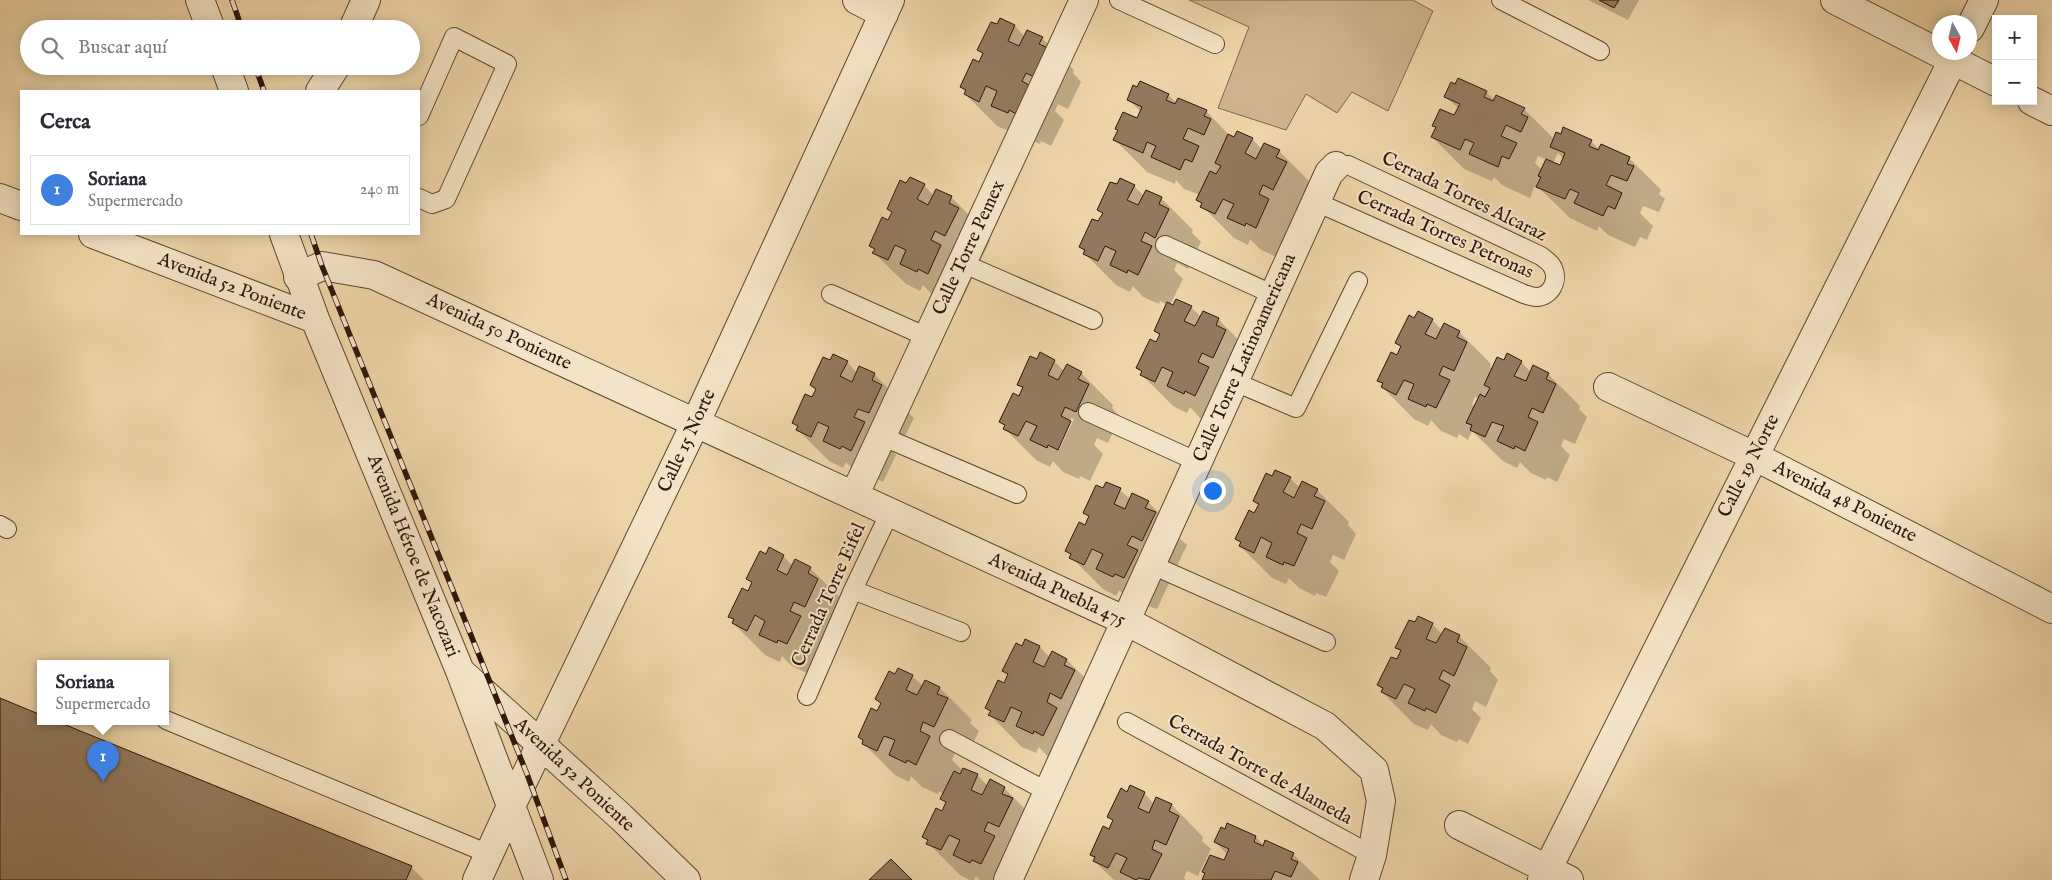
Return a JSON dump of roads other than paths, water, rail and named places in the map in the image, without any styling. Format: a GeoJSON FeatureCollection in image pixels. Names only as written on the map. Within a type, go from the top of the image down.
{"type":"FeatureCollection","features":[{"type":"Feature","properties":{"kind":"street"},"geometry":{"type":"LineString","coordinates":[[200,0],[208,20]]}},
{"type":"Feature","properties":{"kind":"street"},"geometry":{"type":"LineString","coordinates":[[357,20],[366,0]]}},
{"type":"Feature","properties":{"kind":"street"},"geometry":{"type":"LineString","coordinates":[[857,0],[887,7]]}},
{"type":"Feature","properties":{"kind":"street","name":"Calle Torre Pemex"},"geometry":{"type":"LineString","coordinates":[[854,496],[1084,0]]}},
{"type":"Feature","properties":{"kind":"street"},"geometry":{"type":"LineString","coordinates":[[1835,0],[1932,45]]}},
{"type":"Feature","properties":{"kind":"street"},"geometry":{"type":"LineString","coordinates":[[1976,15],[1984,0]]}},
{"type":"Feature","properties":{"kind":"street","name":"Calle 15 Norte"},"geometry":{"type":"LineString","coordinates":[[477,880],[696,422],[887,7]]}},
{"type":"Feature","properties":{"kind":"street","name":"Calle 19 Norte"},"geometry":{"type":"LineString","coordinates":[[1553,876],[1754,456],[1953,60]]}},
{"type":"Feature","properties":{"kind":"street"},"geometry":{"type":"LineString","coordinates":[[1961,60],[1992,79]]}},
{"type":"Feature","properties":{"kind":"street"},"geometry":{"type":"LineString","coordinates":[[228,75],[234,90]]}},
{"type":"Feature","properties":{"kind":"street"},"geometry":{"type":"LineString","coordinates":[[321,90],[330,75]]}},
{"type":"Feature","properties":{"kind":"street"},"geometry":{"type":"LineString","coordinates":[[2037,104],[2052,111]]}},
{"type":"Feature","properties":{"kind":"street","name":"Calle Torre Latinoamericana"},"geometry":{"type":"LineString","coordinates":[[1008,880],[1329,173],[1336,166]]}},
{"type":"Feature","properties":{"kind":"street"},"geometry":{"type":"LineString","coordinates":[[0,198],[20,206]]}},
{"type":"Feature","properties":{"kind":"street","name":"Avenida 52 Poniente"},"geometry":{"type":"LineString","coordinates":[[96,235],[315,319]]}},
{"type":"Feature","properties":{"kind":"street","name":"Avenida Héroe de Nacozari"},"geometry":{"type":"LineString","coordinates":[[284,235],[298,277],[460,671],[512,804],[539,880]]}},
{"type":"Feature","properties":{"kind":"street","name":"Avenida 50 Poniente"},"geometry":{"type":"LineString","coordinates":[[298,277],[322,266],[374,275],[696,422]]}},
{"type":"Feature","properties":{"kind":"street","name":"Avenida 48 Poniente"},"geometry":{"type":"LineString","coordinates":[[1608,387],[1754,456],[2052,609]]}},
{"type":"Feature","properties":{"kind":"street","name":"Avenida Puebla 475"},"geometry":{"type":"LineString","coordinates":[[696,422],[1126,621],[1325,726],[1374,770],[1381,801],[1368,867]]}},
{"type":"Feature","properties":{"kind":"street","name":"Avenida 52 Poniente"},"geometry":{"type":"LineString","coordinates":[[460,671],[686,880]]}},
{"type":"Feature","properties":{"kind":"street"},"geometry":{"type":"LineString","coordinates":[[1459,825],[1553,876]]}},
{"type":"Feature","properties":{"kind":"lane"},"geometry":{"type":"LineString","coordinates":[[1119,0],[1215,44]]}},
{"type":"Feature","properties":{"kind":"lane"},"geometry":{"type":"LineString","coordinates":[[1501,0],[1600,51]]}},
{"type":"Feature","properties":{"kind":"lane"},"geometry":{"type":"LineString","coordinates":[[420,114],[454,37],[507,64],[446,199],[432,204],[420,198]]}},
{"type":"Feature","properties":{"kind":"lane","name":"Cerrada Torres Alcaraz"},"geometry":{"type":"LineString","coordinates":[[1336,166],[1348,166],[1541,256],[1552,267],[1555,278],[1554,286]]}},
{"type":"Feature","properties":{"kind":"lane","name":"Cerrada Torres Petronas"},"geometry":{"type":"LineString","coordinates":[[1316,202],[1524,294],[1536,297],[1548,293],[1554,286]]}},
{"type":"Feature","properties":{"kind":"lane"},"geometry":{"type":"LineString","coordinates":[[1165,245],[1274,295]]}},
{"type":"Feature","properties":{"kind":"lane"},"geometry":{"type":"LineString","coordinates":[[962,263],[1093,320]]}},
{"type":"Feature","properties":{"kind":"lane"},"geometry":{"type":"LineString","coordinates":[[1234,382],[1296,408],[1358,281]]}},
{"type":"Feature","properties":{"kind":"lane"},"geometry":{"type":"LineString","coordinates":[[831,294],[927,337]]}},
{"type":"Feature","properties":{"kind":"lane"},"geometry":{"type":"LineString","coordinates":[[1088,412],[1198,462]]}},
{"type":"Feature","properties":{"kind":"lane"},"geometry":{"type":"LineString","coordinates":[[881,436],[1017,494]]}},
{"type":"Feature","properties":{"kind":"lane","name":"Cerrada Torre Eifel"},"geometry":{"type":"LineString","coordinates":[[807,696],[853,590],[890,512]]}},
{"type":"Feature","properties":{"kind":"lane"},"geometry":{"type":"LineString","coordinates":[[1152,565],[1326,642]]}},
{"type":"Feature","properties":{"kind":"lane"},"geometry":{"type":"LineString","coordinates":[[853,590],[960,632]]}},
{"type":"Feature","properties":{"kind":"lane"},"geometry":{"type":"LineString","coordinates":[[169,721],[489,854]]}},
{"type":"Feature","properties":{"kind":"lane","name":"Cerrada Torre de Alameda"},"geometry":{"type":"LineString","coordinates":[[1127,722],[1368,867]]}},
{"type":"Feature","properties":{"kind":"lane"},"geometry":{"type":"LineString","coordinates":[[949,739],[1048,792]]}},
{"type":"Feature","properties":{"kind":"railway"},"geometry":{"type":"LineString","coordinates":[[232,0],[239,20]]}},
{"type":"Feature","properties":{"kind":"railway"},"geometry":{"type":"LineString","coordinates":[[258,75],[264,90]]}},
{"type":"Feature","properties":{"kind":"railway"},"geometry":{"type":"LineString","coordinates":[[311,235],[322,266],[527,774],[566,880]]}},
{"type":"Feature","properties":{"kind":"place","name":"Soriana"},"geometry":{"type":"Point","coordinates":[103,782]}}]}
